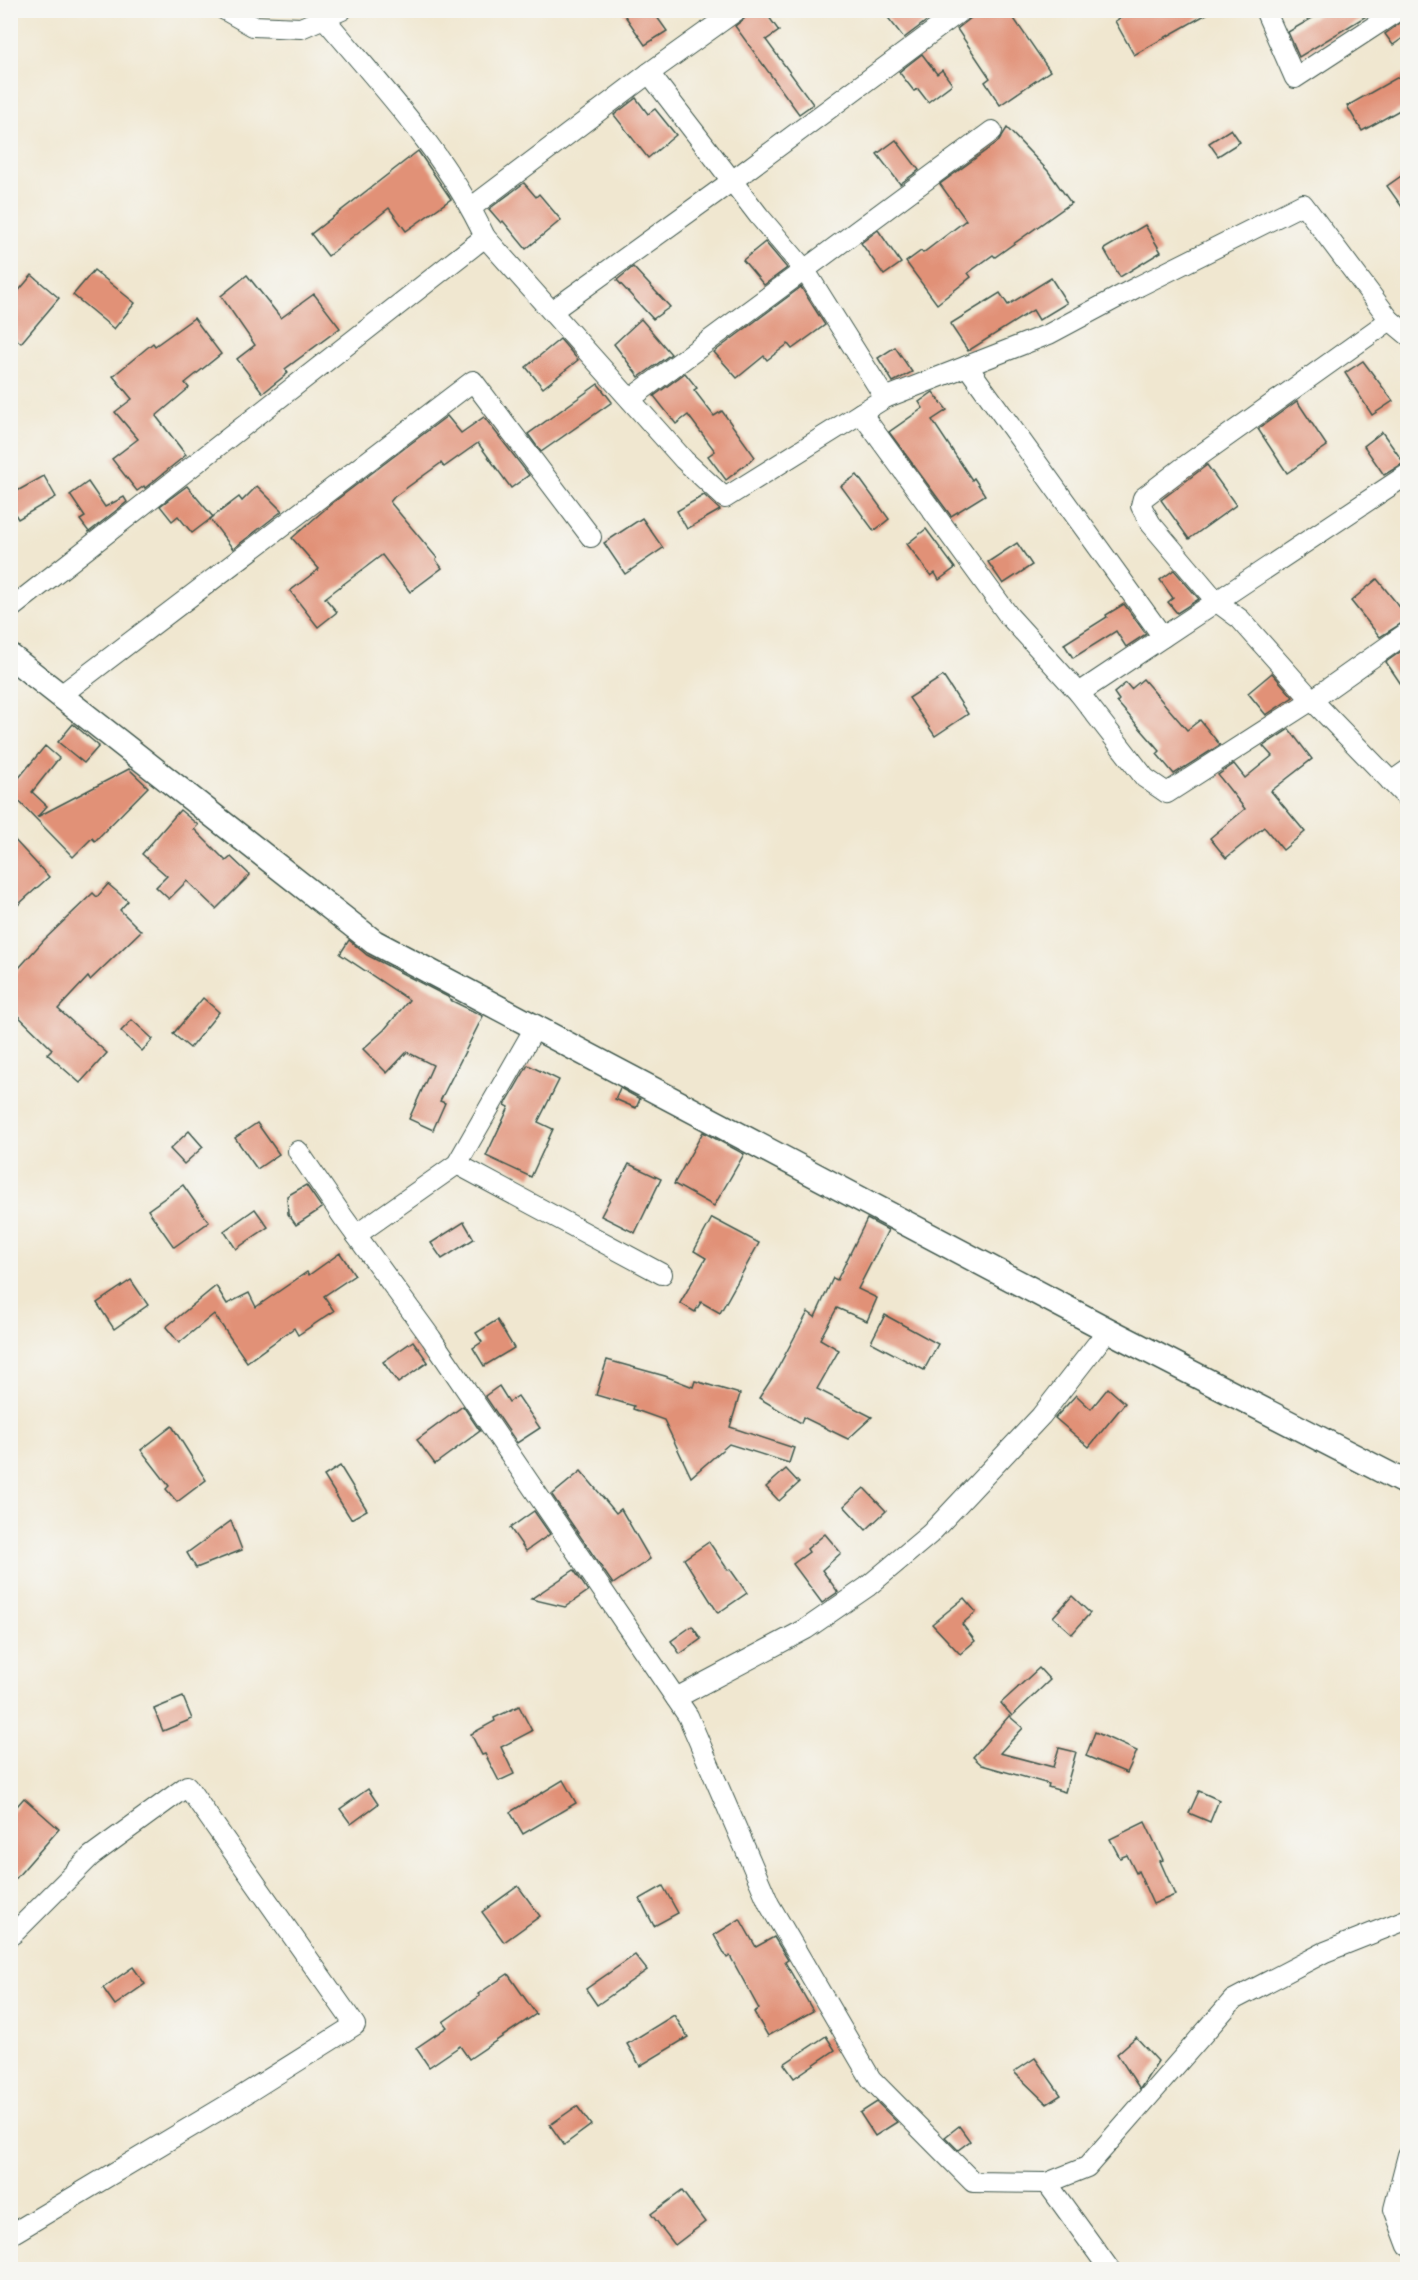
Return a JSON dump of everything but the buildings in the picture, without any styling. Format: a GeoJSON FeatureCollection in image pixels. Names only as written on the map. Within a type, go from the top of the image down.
{"type":"FeatureCollection","features":[{"type":"Feature","properties":{"kind":"street"},"geometry":{"type":"LineString","coordinates":[[225,10],[253,26],[301,28],[333,14],[432,148],[471,207],[485,237],[684,460],[725,498],[885,398],[1049,334],[1138,285],[1303,204],[1390,320],[1407,335]]}},
{"type":"Feature","properties":{"kind":"street"},"geometry":{"type":"LineString","coordinates":[[471,207],[737,10]]}},
{"type":"Feature","properties":{"kind":"street"},"geometry":{"type":"LineString","coordinates":[[552,311],[962,10]]}},
{"type":"Feature","properties":{"kind":"street"},"geometry":{"type":"LineString","coordinates":[[1265,10],[1295,78],[1399,10]]}},
{"type":"Feature","properties":{"kind":"street"},"geometry":{"type":"LineString","coordinates":[[649,73],[732,181],[804,269],[885,398]]}},
{"type":"Feature","properties":{"kind":"street"},"geometry":{"type":"LineString","coordinates":[[630,399],[992,131]]}},
{"type":"Feature","properties":{"kind":"street"},"geometry":{"type":"LineString","coordinates":[[10,609],[485,237]]}},
{"type":"Feature","properties":{"kind":"street"},"geometry":{"type":"LineString","coordinates":[[1390,320],[1143,498],[1141,506],[1150,524],[1217,602],[1240,619],[1312,700],[1407,799]]}},
{"type":"Feature","properties":{"kind":"street"},"geometry":{"type":"LineString","coordinates":[[967,366],[1163,637]]}},
{"type":"Feature","properties":{"kind":"street"},"geometry":{"type":"LineString","coordinates":[[61,695],[472,381],[591,537]]}},
{"type":"Feature","properties":{"kind":"street"},"geometry":{"type":"LineString","coordinates":[[861,414],[1009,616],[1078,693],[1144,778],[1167,793],[1312,700],[1407,632]]}},
{"type":"Feature","properties":{"kind":"street"},"geometry":{"type":"LineString","coordinates":[[1078,693],[1407,474]]}},
{"type":"Feature","properties":{"kind":"street"},"geometry":{"type":"LineString","coordinates":[[10,656],[374,942],[1108,1330],[1407,1484]]}},
{"type":"Feature","properties":{"kind":"street"},"geometry":{"type":"LineString","coordinates":[[1391,782],[1407,770]]}},
{"type":"Feature","properties":{"kind":"street"},"geometry":{"type":"LineString","coordinates":[[356,1235],[457,1164],[536,1026]]}},
{"type":"Feature","properties":{"kind":"street"},"geometry":{"type":"LineString","coordinates":[[298,1151],[431,1338],[688,1716],[768,1904],[871,2079],[973,2182],[1047,2183],[1087,2167],[1233,2000],[1325,1952],[1407,1919]]}},
{"type":"Feature","properties":{"kind":"street"},"geometry":{"type":"LineString","coordinates":[[457,1164],[662,1274]]}},
{"type":"Feature","properties":{"kind":"street"},"geometry":{"type":"LineString","coordinates":[[676,1698],[806,1629],[867,1587],[930,1534],[1041,1416],[1108,1330]]}},
{"type":"Feature","properties":{"kind":"street"},"geometry":{"type":"LineString","coordinates":[[10,1932],[13,1934],[91,1856],[187,1786],[355,2025],[234,2101],[10,2235]]}},
{"type":"Feature","properties":{"kind":"street"},"geometry":{"type":"LineString","coordinates":[[1407,2155],[1394,2209],[1407,2246]]}},
{"type":"Feature","properties":{"kind":"street"},"geometry":{"type":"LineString","coordinates":[[1047,2183],[1110,2270]]}}]}
